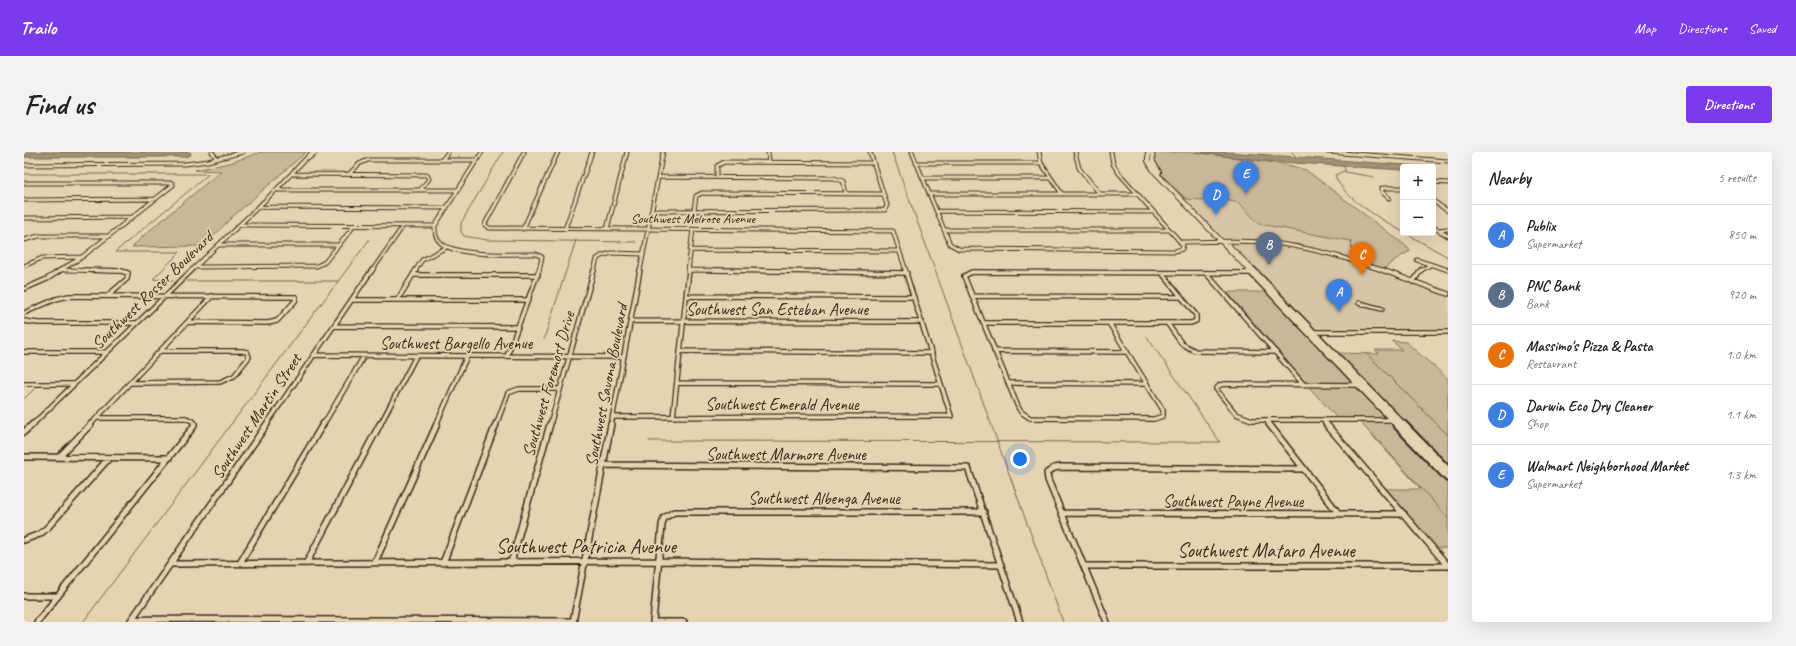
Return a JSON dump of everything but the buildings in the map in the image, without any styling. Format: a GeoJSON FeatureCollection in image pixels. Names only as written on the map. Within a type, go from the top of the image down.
{"type":"FeatureCollection","features":[{"type":"Feature","properties":{"kind":"main road"},"geometry":{"type":"LineString","coordinates":[[1149,152],[1148,161],[1154,171],[1180,199],[1262,279],[1358,385],[1448,478]]}},
{"type":"Feature","properties":{"kind":"main road"},"geometry":{"type":"LineString","coordinates":[[1149,152],[1156,168],[1251,273],[1448,470]]}},
{"type":"Feature","properties":{"kind":"main road"},"geometry":{"type":"LineString","coordinates":[[1180,199],[1189,203]]}},
{"type":"Feature","properties":{"kind":"main road"},"geometry":{"type":"LineString","coordinates":[[1251,273],[1262,279]]}},
{"type":"Feature","properties":{"kind":"street"},"geometry":{"type":"LineString","coordinates":[[212,152],[217,159]]}},
{"type":"Feature","properties":{"kind":"street"},"geometry":{"type":"LineString","coordinates":[[24,165],[184,164],[217,159],[243,152]]}},
{"type":"Feature","properties":{"kind":"street","name":"Southwest Rosser Boulevard"},"geometry":{"type":"LineString","coordinates":[[298,168],[312,152]]}},
{"type":"Feature","properties":{"kind":"street","name":"Southwest Rosser Boulevard"},"geometry":{"type":"LineString","coordinates":[[24,432],[26,428],[316,152]]}},
{"type":"Feature","properties":{"kind":"street"},"geometry":{"type":"LineString","coordinates":[[442,160],[448,152]]}},
{"type":"Feature","properties":{"kind":"street"},"geometry":{"type":"LineString","coordinates":[[482,152],[435,226],[434,234],[436,239],[447,247],[463,252],[536,254],[542,257],[543,261],[507,356]]}},
{"type":"Feature","properties":{"kind":"street","name":"Southwest Melrose Avenue"},"geometry":{"type":"LineString","coordinates":[[524,152],[486,222],[486,226],[491,228],[524,229],[880,230],[894,232],[900,251]]}},
{"type":"Feature","properties":{"kind":"street"},"geometry":{"type":"LineString","coordinates":[[524,229],[558,152]]}},
{"type":"Feature","properties":{"kind":"street"},"geometry":{"type":"LineString","coordinates":[[565,229],[592,152]]}},
{"type":"Feature","properties":{"kind":"street"},"geometry":{"type":"LineString","coordinates":[[607,229],[627,152]]}},
{"type":"Feature","properties":{"kind":"street","name":"Southwest Savona Boulevard"},"geometry":{"type":"LineString","coordinates":[[573,621],[663,152]]}},
{"type":"Feature","properties":{"kind":"street"},"geometry":{"type":"LineString","coordinates":[[768,152],[769,162]]}},
{"type":"Feature","properties":{"kind":"street"},"geometry":{"type":"LineString","coordinates":[[652,211],[885,210],[887,207],[872,163],[870,152]]}},
{"type":"Feature","properties":{"kind":"street"},"geometry":{"type":"LineString","coordinates":[[912,152],[950,244],[954,248],[963,250],[1174,251],[1182,249],[1180,242],[1116,169],[1112,160],[1111,152]]}},
{"type":"Feature","properties":{"kind":"street"},"geometry":{"type":"LineString","coordinates":[[1039,152],[1041,163],[1062,194]]}},
{"type":"Feature","properties":{"kind":"street"},"geometry":{"type":"LineString","coordinates":[[1075,152],[1079,168],[1100,194]]}},
{"type":"Feature","properties":{"kind":"street"},"geometry":{"type":"LineString","coordinates":[[1328,152],[1412,157],[1448,161]]}},
{"type":"Feature","properties":{"kind":"street"},"geometry":{"type":"LineString","coordinates":[[1371,152],[1374,155]]}},
{"type":"Feature","properties":{"kind":"street"},"geometry":{"type":"LineString","coordinates":[[1407,152],[1412,157]]}},
{"type":"Feature","properties":{"kind":"street"},"geometry":{"type":"LineString","coordinates":[[349,174],[358,164],[368,160],[477,160]]}},
{"type":"Feature","properties":{"kind":"street"},"geometry":{"type":"LineString","coordinates":[[717,177],[717,166],[721,163],[872,163]]}},
{"type":"Feature","properties":{"kind":"street"},"geometry":{"type":"LineString","coordinates":[[916,163],[1041,163]]}},
{"type":"Feature","properties":{"kind":"street"},"geometry":{"type":"LineString","coordinates":[[292,174],[427,175],[429,178],[420,190]]}},
{"type":"Feature","properties":{"kind":"street"},"geometry":{"type":"LineString","coordinates":[[658,177],[837,178],[843,181],[846,193]]}},
{"type":"Feature","properties":{"kind":"street"},"geometry":{"type":"LineString","coordinates":[[922,178],[1050,178]]}},
{"type":"Feature","properties":{"kind":"street"},"geometry":{"type":"LineString","coordinates":[[1436,182],[1448,183]]}},
{"type":"Feature","properties":{"kind":"street"},"geometry":{"type":"LineString","coordinates":[[24,183],[172,184],[173,186],[64,270],[24,289]]}},
{"type":"Feature","properties":{"kind":"street"},"geometry":{"type":"LineString","coordinates":[[24,187],[30,183]]}},
{"type":"Feature","properties":{"kind":"street"},"geometry":{"type":"LineString","coordinates":[[1389,198],[1382,192],[1382,188],[1400,188]]}},
{"type":"Feature","properties":{"kind":"street"},"geometry":{"type":"LineString","coordinates":[[276,190],[458,190]]}},
{"type":"Feature","properties":{"kind":"street"},"geometry":{"type":"LineString","coordinates":[[694,210],[696,196],[702,194],[883,194]]}},
{"type":"Feature","properties":{"kind":"street"},"geometry":{"type":"LineString","coordinates":[[929,194],[1138,194]]}},
{"type":"Feature","properties":{"kind":"street"},"geometry":{"type":"LineString","coordinates":[[24,200],[156,199]]}},
{"type":"Feature","properties":{"kind":"street"},"geometry":{"type":"LineString","coordinates":[[1436,203],[1447,211]]}},
{"type":"Feature","properties":{"kind":"street"},"geometry":{"type":"LineString","coordinates":[[258,207],[447,208]]}},
{"type":"Feature","properties":{"kind":"street"},"geometry":{"type":"LineString","coordinates":[[936,211],[1153,212]]}},
{"type":"Feature","properties":{"kind":"street"},"geometry":{"type":"LineString","coordinates":[[24,218],[133,217]]}},
{"type":"Feature","properties":{"kind":"street"},"geometry":{"type":"LineString","coordinates":[[239,225],[435,226]]}},
{"type":"Feature","properties":{"kind":"street"},"geometry":{"type":"LineString","coordinates":[[195,267],[317,266],[325,262],[354,226]]}},
{"type":"Feature","properties":{"kind":"street","name":"Southwest Martin Street"},"geometry":{"type":"LineString","coordinates":[[131,621],[403,226]]}},
{"type":"Feature","properties":{"kind":"street"},"geometry":{"type":"LineString","coordinates":[[673,417],[693,229]]}},
{"type":"Feature","properties":{"kind":"street"},"geometry":{"type":"LineString","coordinates":[[1437,230],[1448,229]]}},
{"type":"Feature","properties":{"kind":"street"},"geometry":{"type":"LineString","coordinates":[[944,230],[1170,230]]}},
{"type":"Feature","properties":{"kind":"street"},"geometry":{"type":"LineString","coordinates":[[1437,230],[1448,236]]}},
{"type":"Feature","properties":{"kind":"street"},"geometry":{"type":"LineString","coordinates":[[24,240],[36,237],[108,236]]}},
{"type":"Feature","properties":{"kind":"street"},"geometry":{"type":"LineString","coordinates":[[1180,242],[1257,243],[1316,251],[1346,258],[1448,294]]}},
{"type":"Feature","properties":{"kind":"street"},"geometry":{"type":"LineString","coordinates":[[218,246],[339,245]]}},
{"type":"Feature","properties":{"kind":"street"},"geometry":{"type":"LineString","coordinates":[[398,300],[424,259],[447,247]]}},
{"type":"Feature","properties":{"kind":"street"},"geometry":{"type":"LineString","coordinates":[[677,383],[941,384],[900,251],[690,250]]}},
{"type":"Feature","properties":{"kind":"street","name":"Southwest Foremost Drive"},"geometry":{"type":"LineString","coordinates":[[511,563],[598,258],[610,254],[643,254]]}},
{"type":"Feature","properties":{"kind":"street"},"geometry":{"type":"LineString","coordinates":[[24,266],[42,258],[82,257]]}},
{"type":"Feature","properties":{"kind":"street"},"geometry":{"type":"LineString","coordinates":[[1417,260],[1448,270]]}},
{"type":"Feature","properties":{"kind":"street"},"geometry":{"type":"LineString","coordinates":[[1413,282],[1422,270],[1430,265]]}},
{"type":"Feature","properties":{"kind":"street"},"geometry":{"type":"LineString","coordinates":[[64,270],[121,271],[128,273],[127,279],[106,296]]}},
{"type":"Feature","properties":{"kind":"street"},"geometry":{"type":"LineString","coordinates":[[688,270],[907,273]]}},
{"type":"Feature","properties":{"kind":"street"},"geometry":{"type":"LineString","coordinates":[[1108,323],[1163,410],[1163,416],[1154,419],[1037,419],[1026,416],[1018,407],[964,278],[965,274],[972,272],[1251,273]]}},
{"type":"Feature","properties":{"kind":"street"},"geometry":{"type":"LineString","coordinates":[[982,322],[1191,323],[1196,321],[1196,315],[1162,273]]}},
{"type":"Feature","properties":{"kind":"street"},"geometry":{"type":"LineString","coordinates":[[1206,273],[1304,384]]}},
{"type":"Feature","properties":{"kind":"street"},"geometry":{"type":"LineString","coordinates":[[414,275],[538,275]]}},
{"type":"Feature","properties":{"kind":"street"},"geometry":{"type":"LineString","coordinates":[[24,313],[63,297],[165,295],[296,297],[295,301],[278,321],[268,323],[188,322]]}},
{"type":"Feature","properties":{"kind":"street"},"geometry":{"type":"LineString","coordinates":[[59,457],[212,296]]}},
{"type":"Feature","properties":{"kind":"street"},"geometry":{"type":"LineString","coordinates":[[686,296],[914,297]]}},
{"type":"Feature","properties":{"kind":"street"},"geometry":{"type":"LineString","coordinates":[[972,296],[1181,297]]}},
{"type":"Feature","properties":{"kind":"street"},"geometry":{"type":"LineString","coordinates":[[352,300],[528,300]]}},
{"type":"Feature","properties":{"kind":"street"},"geometry":{"type":"LineString","coordinates":[[1359,303],[1382,309]]}},
{"type":"Feature","properties":{"kind":"street"},"geometry":{"type":"LineString","coordinates":[[24,321],[137,323]]}},
{"type":"Feature","properties":{"kind":"street","name":"Southwest San Esteban Avenue"},"geometry":{"type":"LineString","coordinates":[[631,321],[922,322]]}},
{"type":"Feature","properties":{"kind":"street"},"geometry":{"type":"LineString","coordinates":[[1167,323],[1185,347],[1195,351],[1276,352]]}},
{"type":"Feature","properties":{"kind":"street"},"geometry":{"type":"LineString","coordinates":[[334,326],[518,327]]}},
{"type":"Feature","properties":{"kind":"street"},"geometry":{"type":"LineString","coordinates":[[1311,332],[1448,332]]}},
{"type":"Feature","properties":{"kind":"street"},"geometry":{"type":"LineString","coordinates":[[130,383],[210,383],[223,381],[234,376],[249,357],[248,354],[242,351],[160,351]]}},
{"type":"Feature","properties":{"kind":"street"},"geometry":{"type":"LineString","coordinates":[[680,351],[932,353]]}},
{"type":"Feature","properties":{"kind":"street"},"geometry":{"type":"LineString","coordinates":[[994,351],[1126,352]]}},
{"type":"Feature","properties":{"kind":"street"},"geometry":{"type":"LineString","coordinates":[[24,352],[106,352]]}},
{"type":"Feature","properties":{"kind":"street","name":"Southwest Bargello Avenue"},"geometry":{"type":"LineString","coordinates":[[313,355],[624,357]]}},
{"type":"Feature","properties":{"kind":"street"},"geometry":{"type":"LineString","coordinates":[[240,563],[364,356]]}},
{"type":"Feature","properties":{"kind":"street"},"geometry":{"type":"LineString","coordinates":[[307,562],[416,356]]}},
{"type":"Feature","properties":{"kind":"street"},"geometry":{"type":"LineString","coordinates":[[375,562],[467,356]]}},
{"type":"Feature","properties":{"kind":"street"},"geometry":{"type":"LineString","coordinates":[[1008,383],[1147,384]]}},
{"type":"Feature","properties":{"kind":"street"},"geometry":{"type":"LineString","coordinates":[[24,384],[73,384]]}},
{"type":"Feature","properties":{"kind":"street","name":"Southwest Emerald Avenue"},"geometry":{"type":"LineString","coordinates":[[613,417],[951,416],[941,384]]}},
{"type":"Feature","properties":{"kind":"street"},"geometry":{"type":"LineString","coordinates":[[1358,385],[1225,384],[1217,386],[1218,392],[1231,410],[1245,418],[1266,420],[1399,420]]}},
{"type":"Feature","properties":{"kind":"street"},"geometry":{"type":"LineString","coordinates":[[443,563],[508,393],[519,389],[560,389]]}},
{"type":"Feature","properties":{"kind":"street"},"geometry":{"type":"LineString","coordinates":[[37,622],[194,426],[194,422],[186,418],[97,418]]}},
{"type":"Feature","properties":{"kind":"street"},"geometry":{"type":"LineString","coordinates":[[1266,420],[1339,514]]}},
{"type":"Feature","properties":{"kind":"street"},"geometry":{"type":"LineString","coordinates":[[1323,420],[1448,566]]}},
{"type":"Feature","properties":{"kind":"street"},"geometry":{"type":"LineString","coordinates":[[24,458],[169,458]]}},
{"type":"Feature","properties":{"kind":"street"},"geometry":{"type":"LineString","coordinates":[[24,540],[40,534],[48,527],[109,458]]}},
{"type":"Feature","properties":{"kind":"street","name":"Southwest Marmore Avenue"},"geometry":{"type":"LineString","coordinates":[[604,465],[968,468],[984,512]]}},
{"type":"Feature","properties":{"kind":"street"},"geometry":{"type":"LineString","coordinates":[[1107,622],[1047,476],[1048,471],[1061,467],[1304,470]]}},
{"type":"Feature","properties":{"kind":"street","name":"Southwest Albenga Avenue"},"geometry":{"type":"LineString","coordinates":[[657,561],[662,525],[666,516],[671,513],[681,511],[984,512]]}},
{"type":"Feature","properties":{"kind":"street"},"geometry":{"type":"LineString","coordinates":[[984,512],[1020,622]]}},
{"type":"Feature","properties":{"kind":"street","name":"Southwest Payne Avenue"},"geometry":{"type":"LineString","coordinates":[[1062,513],[1404,514]]}},
{"type":"Feature","properties":{"kind":"street"},"geometry":{"type":"LineString","coordinates":[[657,561],[653,622],[684,622]]}},
{"type":"Feature","properties":{"kind":"street","name":"Southwest Patricia Avenue"},"geometry":{"type":"LineString","coordinates":[[171,564],[657,561],[1001,565]]}},
{"type":"Feature","properties":{"kind":"street","name":"Southwest Mataro Avenue"},"geometry":{"type":"LineString","coordinates":[[1084,566],[1448,566]]}},
{"type":"Feature","properties":{"kind":"street"},"geometry":{"type":"LineString","coordinates":[[24,596],[58,596]]}},
{"type":"Feature","properties":{"kind":"street"},"geometry":{"type":"LineString","coordinates":[[131,621],[573,621]]}},
{"type":"Feature","properties":{"kind":"shaded area"},"geometry":{"type":"Polygon","coordinates":[[[24,152],[190,152],[191,155],[185,157],[24,157],[24,152]]]}},
{"type":"Feature","properties":{"kind":"shaded area"},"geometry":{"type":"Polygon","coordinates":[[[261,152],[306,152],[230,219],[204,246],[132,247],[143,236],[221,171],[195,170],[230,163],[261,152]]]}},
{"type":"Feature","properties":{"kind":"shaded area"},"geometry":{"type":"Polygon","coordinates":[[[1153,152],[1192,152],[1284,164],[1306,170],[1406,246],[1410,251],[1382,270],[1352,260],[1351,241],[1259,224],[1239,203],[1231,201],[1186,199],[1165,178],[1157,166],[1153,152]]]}},
{"type":"Feature","properties":{"kind":"shaded area"},"geometry":{"type":"Polygon","coordinates":[[[1195,152],[1227,152],[1400,165],[1400,170],[1264,161],[1195,152]]]}},
{"type":"Feature","properties":{"kind":"shaded area"},"geometry":{"type":"Polygon","coordinates":[[[1186,199],[1231,201],[1239,203],[1259,224],[1352,241],[1352,259],[1295,245],[1227,241],[1186,199]]]}},
{"type":"Feature","properties":{"kind":"shaded area"},"geometry":{"type":"Polygon","coordinates":[[[1228,243],[1258,244],[1316,251],[1346,259],[1448,295],[1448,331],[1313,331],[1228,243]]]}},
{"type":"Feature","properties":{"kind":"shaded area"},"geometry":{"type":"Polygon","coordinates":[[[1227,292],[1270,292],[1358,383],[1306,383],[1227,292]]]}},
{"type":"Feature","properties":{"kind":"shaded area"},"geometry":{"type":"Polygon","coordinates":[[[1392,341],[1406,342],[1448,379],[1448,472],[1335,353],[1379,354],[1375,350],[1402,350],[1392,341]]]}},
{"type":"Feature","properties":{"kind":"shaded area"},"geometry":{"type":"Polygon","coordinates":[[[1308,386],[1361,386],[1392,418],[1337,418],[1308,386]]]}},
{"type":"Feature","properties":{"kind":"shaded area"},"geometry":{"type":"Polygon","coordinates":[[[1359,421],[1395,421],[1448,477],[1448,548],[1436,548],[1386,489],[1421,489],[1359,421]]]}},
{"type":"Feature","properties":{"kind":"waterway"},"geometry":{"type":"LineString","coordinates":[[503,152],[461,223],[461,232],[464,236],[487,240],[576,241]]}},
{"type":"Feature","properties":{"kind":"waterway"},"geometry":{"type":"LineString","coordinates":[[892,152],[997,442]]}},
{"type":"Feature","properties":{"kind":"waterway"},"geometry":{"type":"LineString","coordinates":[[1292,152],[1296,157]]}},
{"type":"Feature","properties":{"kind":"waterway"},"geometry":{"type":"LineString","coordinates":[[1342,166],[1346,170],[1335,175],[1339,184],[1346,192],[1364,208],[1400,230]]}},
{"type":"Feature","properties":{"kind":"waterway"},"geometry":{"type":"LineString","coordinates":[[1345,172],[1374,177]]}},
{"type":"Feature","properties":{"kind":"waterway"},"geometry":{"type":"LineString","coordinates":[[24,174],[209,174],[115,252],[180,252],[153,279],[173,281]]}},
{"type":"Feature","properties":{"kind":"waterway"},"geometry":{"type":"LineString","coordinates":[[1410,236],[1448,257]]}},
{"type":"Feature","properties":{"kind":"waterway"},"geometry":{"type":"LineString","coordinates":[[83,622],[369,240]]}},
{"type":"Feature","properties":{"kind":"waterway"},"geometry":{"type":"LineString","coordinates":[[544,339],[576,241]]}},
{"type":"Feature","properties":{"kind":"waterway"},"geometry":{"type":"LineString","coordinates":[[576,241],[636,242]]}},
{"type":"Feature","properties":{"kind":"waterway"},"geometry":{"type":"LineString","coordinates":[[187,281],[338,281]]}},
{"type":"Feature","properties":{"kind":"waterway"},"geometry":{"type":"LineString","coordinates":[[997,442],[1220,442],[1147,337]]}},
{"type":"Feature","properties":{"kind":"waterway"},"geometry":{"type":"LineString","coordinates":[[1363,350],[1448,435]]}},
{"type":"Feature","properties":{"kind":"waterway"},"geometry":{"type":"LineString","coordinates":[[24,399],[35,388]]}},
{"type":"Feature","properties":{"kind":"waterway"},"geometry":{"type":"LineString","coordinates":[[1372,434],[1448,518]]}},
{"type":"Feature","properties":{"kind":"waterway"},"geometry":{"type":"LineString","coordinates":[[649,441],[997,442]]}},
{"type":"Feature","properties":{"kind":"waterway"},"geometry":{"type":"LineString","coordinates":[[997,442],[1063,622]]}},
{"type":"Feature","properties":{"kind":"place","name":"Walmart Neighborhood Market"},"geometry":{"type":"Point","coordinates":[1246,194]}},
{"type":"Feature","properties":{"kind":"place","name":"Darwin Eco Dry Cleaner"},"geometry":{"type":"Point","coordinates":[1216,215]}},
{"type":"Feature","properties":{"kind":"place","name":"PNC Bank"},"geometry":{"type":"Point","coordinates":[1269,265]}},
{"type":"Feature","properties":{"kind":"place","name":"Massimo's Pizza & Pasta"},"geometry":{"type":"Point","coordinates":[1362,275]}},
{"type":"Feature","properties":{"kind":"place","name":"Publix"},"geometry":{"type":"Point","coordinates":[1339,312]}}]}
